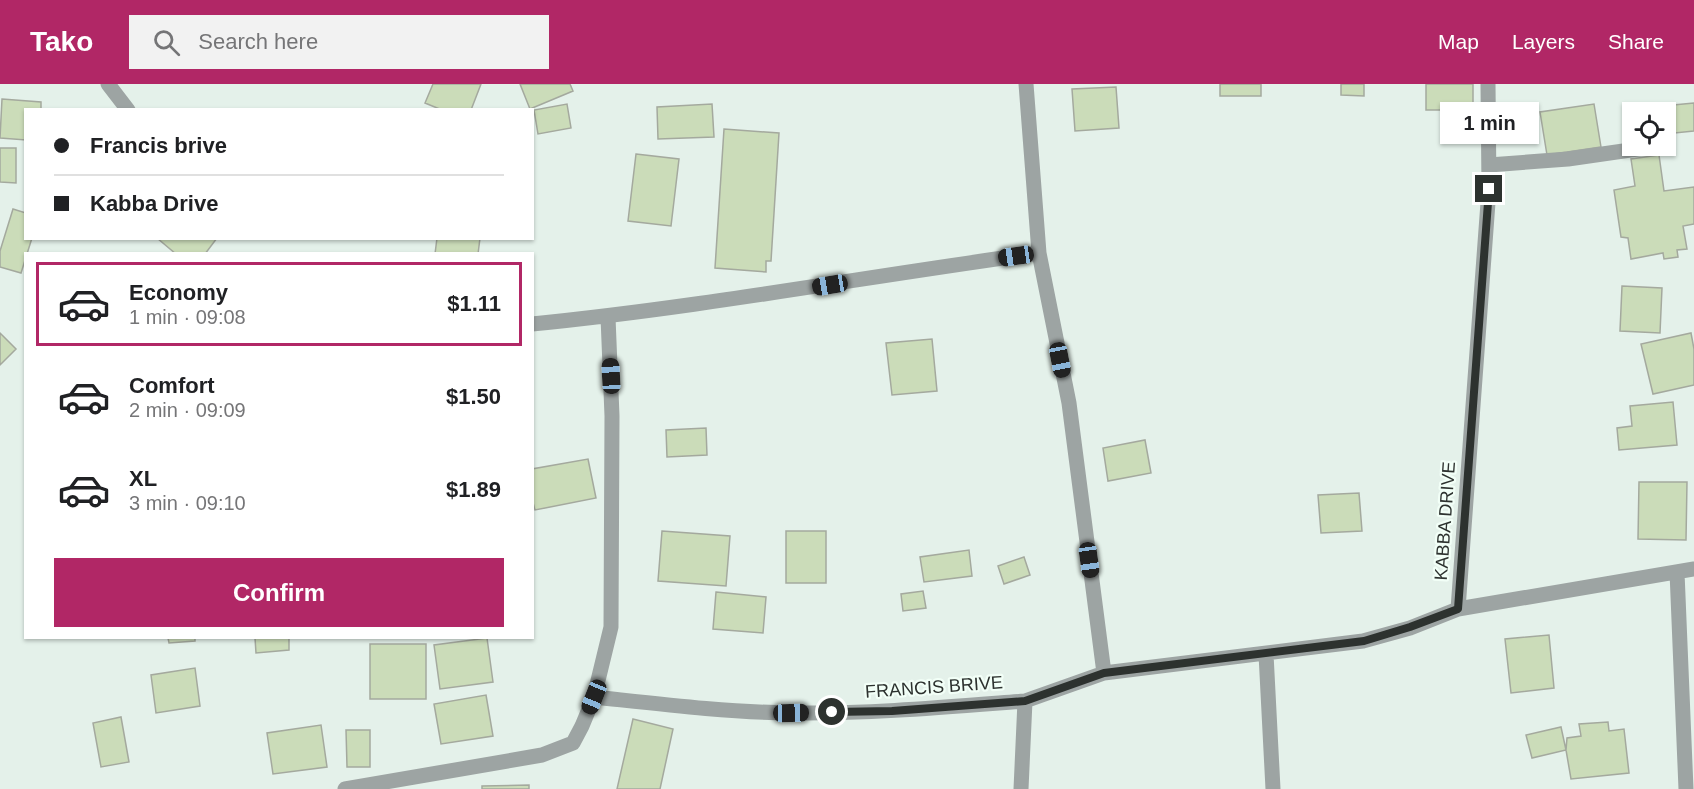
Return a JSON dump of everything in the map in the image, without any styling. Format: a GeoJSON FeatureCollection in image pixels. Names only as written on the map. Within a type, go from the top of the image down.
{"type":"FeatureCollection","features":[{"type":"Feature","properties":{"kind":"street"},"geometry":{"type":"LineString","coordinates":[[108,84],[126,108]]}},
{"type":"Feature","properties":{"kind":"street"},"geometry":{"type":"LineString","coordinates":[[1026,84],[1039,253],[1069,403],[1104,673]]}},
{"type":"Feature","properties":{"kind":"street","name":"KABBA DRIVE"},"geometry":{"type":"LineString","coordinates":[[1458,609],[1489,189],[1488,84]]}},
{"type":"Feature","properties":{"kind":"street"},"geometry":{"type":"LineString","coordinates":[[1489,165],[1568,159],[1622,151]]}},
{"type":"Feature","properties":{"kind":"street"},"geometry":{"type":"LineString","coordinates":[[534,324],[608,317],[1039,253]]}},
{"type":"Feature","properties":{"kind":"street"},"geometry":{"type":"LineString","coordinates":[[345,789],[542,755],[573,742],[582,726],[594,697],[611,627],[612,416],[608,317]]}},
{"type":"Feature","properties":{"kind":"street"},"geometry":{"type":"LineString","coordinates":[[1021,789],[1025,701],[1104,673],[1364,641],[1458,609],[1694,569]]}},
{"type":"Feature","properties":{"kind":"street"},"geometry":{"type":"LineString","coordinates":[[1677,572],[1686,789]]}},
{"type":"Feature","properties":{"kind":"street"},"geometry":{"type":"LineString","coordinates":[[1266,654],[1273,789]]}},
{"type":"Feature","properties":{"kind":"street","name":"FRANCIS BRIVE"},"geometry":{"type":"LineString","coordinates":[[594,697],[703,709],[791,713],[892,711],[1025,701]]}},
{"type":"Feature","properties":{"kind":"building"},"geometry":{"type":"Polygon","coordinates":[[[433,84],[481,84],[472,108],[437,108],[425,103],[433,84]]]}},
{"type":"Feature","properties":{"kind":"building"},"geometry":{"type":"Polygon","coordinates":[[[520,84],[570,84],[573,91],[530,108],[520,84]]]}},
{"type":"Feature","properties":{"kind":"building"},"geometry":{"type":"Polygon","coordinates":[[[1220,84],[1261,84],[1261,96],[1220,96],[1220,84]]]}},
{"type":"Feature","properties":{"kind":"building"},"geometry":{"type":"Polygon","coordinates":[[[1341,84],[1364,84],[1364,96],[1341,95],[1341,84]]]}},
{"type":"Feature","properties":{"kind":"building"},"geometry":{"type":"Polygon","coordinates":[[[1426,84],[1473,84],[1473,110],[1426,110],[1426,84]]]}},
{"type":"Feature","properties":{"kind":"building"},"geometry":{"type":"Polygon","coordinates":[[[1116,87],[1119,128],[1075,131],[1072,89],[1116,87]]]}},
{"type":"Feature","properties":{"kind":"building"},"geometry":{"type":"Polygon","coordinates":[[[2,99],[41,102],[41,108],[24,108],[24,140],[0,138],[2,99]]]}},
{"type":"Feature","properties":{"kind":"building"},"geometry":{"type":"Polygon","coordinates":[[[1694,103],[1694,131],[1676,133],[1676,105],[1694,103]]]}},
{"type":"Feature","properties":{"kind":"building"},"geometry":{"type":"Polygon","coordinates":[[[567,104],[571,128],[538,134],[534,110],[567,104]]]}},
{"type":"Feature","properties":{"kind":"building"},"geometry":{"type":"Polygon","coordinates":[[[712,104],[714,137],[658,139],[657,107],[712,104]]]}},
{"type":"Feature","properties":{"kind":"building"},"geometry":{"type":"Polygon","coordinates":[[[1594,104],[1601,147],[1547,155],[1540,112],[1594,104]]]}},
{"type":"Feature","properties":{"kind":"building"},"geometry":{"type":"Polygon","coordinates":[[[724,129],[779,133],[771,261],[766,261],[766,272],[715,268],[724,129]]]}},
{"type":"Feature","properties":{"kind":"building"},"geometry":{"type":"Polygon","coordinates":[[[0,148],[16,148],[16,183],[0,182],[0,148]]]}},
{"type":"Feature","properties":{"kind":"building"},"geometry":{"type":"Polygon","coordinates":[[[636,154],[679,159],[671,226],[628,221],[636,154]]]}},
{"type":"Feature","properties":{"kind":"building"},"geometry":{"type":"Polygon","coordinates":[[[1659,156],[1664,191],[1694,187],[1694,224],[1683,226],[1687,249],[1677,250],[1678,257],[1664,259],[1663,253],[1631,259],[1628,238],[1621,237],[1614,190],[1635,186],[1631,159],[1659,156]]]}},
{"type":"Feature","properties":{"kind":"building"},"geometry":{"type":"Polygon","coordinates":[[[13,209],[24,212],[24,240],[31,240],[28,252],[24,252],[21,273],[0,267],[0,251],[13,209]]]}},
{"type":"Feature","properties":{"kind":"building"},"geometry":{"type":"Polygon","coordinates":[[[159,240],[216,240],[206,252],[174,252],[159,240]]]}},
{"type":"Feature","properties":{"kind":"building"},"geometry":{"type":"Polygon","coordinates":[[[437,240],[480,240],[478,252],[435,252],[437,240]]]}},
{"type":"Feature","properties":{"kind":"building"},"geometry":{"type":"Polygon","coordinates":[[[1622,286],[1662,288],[1660,333],[1620,331],[1622,286]]]}},
{"type":"Feature","properties":{"kind":"building"},"geometry":{"type":"Polygon","coordinates":[[[0,333],[16,349],[0,365],[0,333]]]}},
{"type":"Feature","properties":{"kind":"building"},"geometry":{"type":"Polygon","coordinates":[[[1691,333],[1694,349],[1694,385],[1653,394],[1641,344],[1691,333]]]}},
{"type":"Feature","properties":{"kind":"building"},"geometry":{"type":"Polygon","coordinates":[[[932,339],[937,391],[892,395],[886,343],[932,339]]]}},
{"type":"Feature","properties":{"kind":"building"},"geometry":{"type":"Polygon","coordinates":[[[1673,402],[1677,445],[1619,450],[1617,428],[1632,426],[1630,406],[1673,402]]]}},
{"type":"Feature","properties":{"kind":"building"},"geometry":{"type":"Polygon","coordinates":[[[706,428],[707,455],[667,457],[666,430],[706,428]]]}},
{"type":"Feature","properties":{"kind":"building"},"geometry":{"type":"Polygon","coordinates":[[[1145,440],[1151,473],[1108,481],[1103,448],[1145,440]]]}},
{"type":"Feature","properties":{"kind":"building"},"geometry":{"type":"Polygon","coordinates":[[[588,459],[596,498],[535,510],[534,469],[588,459]]]}},
{"type":"Feature","properties":{"kind":"building"},"geometry":{"type":"Polygon","coordinates":[[[1639,482],[1687,482],[1686,540],[1638,539],[1639,482]]]}},
{"type":"Feature","properties":{"kind":"building"},"geometry":{"type":"Polygon","coordinates":[[[1359,493],[1362,531],[1321,533],[1318,495],[1359,493]]]}},
{"type":"Feature","properties":{"kind":"building"},"geometry":{"type":"Polygon","coordinates":[[[662,531],[730,536],[726,586],[658,581],[662,531]]]}},
{"type":"Feature","properties":{"kind":"building"},"geometry":{"type":"Polygon","coordinates":[[[786,531],[826,531],[826,583],[786,583],[786,531]]]}},
{"type":"Feature","properties":{"kind":"building"},"geometry":{"type":"Polygon","coordinates":[[[969,550],[972,576],[924,582],[920,557],[969,550]]]}},
{"type":"Feature","properties":{"kind":"building"},"geometry":{"type":"Polygon","coordinates":[[[1024,557],[1030,575],[1004,584],[998,566],[1024,557]]]}},
{"type":"Feature","properties":{"kind":"building"},"geometry":{"type":"Polygon","coordinates":[[[923,591],[926,608],[903,611],[901,594],[923,591]]]}},
{"type":"Feature","properties":{"kind":"building"},"geometry":{"type":"Polygon","coordinates":[[[716,592],[766,597],[763,633],[713,629],[716,592]]]}},
{"type":"Feature","properties":{"kind":"building"},"geometry":{"type":"Polygon","coordinates":[[[1549,635],[1554,688],[1511,693],[1505,639],[1549,635]]]}},
{"type":"Feature","properties":{"kind":"building"},"geometry":{"type":"Polygon","coordinates":[[[168,639],[195,639],[195,641],[169,643],[168,639]]]}},
{"type":"Feature","properties":{"kind":"building"},"geometry":{"type":"Polygon","coordinates":[[[255,639],[289,639],[289,650],[256,653],[255,639]]]}},
{"type":"Feature","properties":{"kind":"building"},"geometry":{"type":"Polygon","coordinates":[[[487,639],[493,682],[440,689],[434,645],[487,639]]]}},
{"type":"Feature","properties":{"kind":"building"},"geometry":{"type":"Polygon","coordinates":[[[370,644],[426,644],[426,699],[370,699],[370,644]]]}},
{"type":"Feature","properties":{"kind":"building"},"geometry":{"type":"Polygon","coordinates":[[[195,668],[200,706],[156,713],[151,675],[195,668]]]}},
{"type":"Feature","properties":{"kind":"building"},"geometry":{"type":"Polygon","coordinates":[[[486,695],[493,736],[441,744],[434,704],[486,695]]]}},
{"type":"Feature","properties":{"kind":"building"},"geometry":{"type":"Polygon","coordinates":[[[121,717],[129,762],[101,767],[93,723],[121,717]]]}},
{"type":"Feature","properties":{"kind":"building"},"geometry":{"type":"Polygon","coordinates":[[[633,719],[673,729],[660,789],[617,789],[633,719]]]}},
{"type":"Feature","properties":{"kind":"building"},"geometry":{"type":"Polygon","coordinates":[[[1608,722],[1609,731],[1624,729],[1629,773],[1571,779],[1566,750],[1567,738],[1581,736],[1579,724],[1608,722]]]}},
{"type":"Feature","properties":{"kind":"building"},"geometry":{"type":"Polygon","coordinates":[[[321,725],[327,767],[273,774],[267,733],[321,725]]]}},
{"type":"Feature","properties":{"kind":"building"},"geometry":{"type":"Polygon","coordinates":[[[1561,727],[1566,750],[1532,758],[1526,735],[1561,727]]]}},
{"type":"Feature","properties":{"kind":"building"},"geometry":{"type":"Polygon","coordinates":[[[346,730],[370,730],[370,767],[347,767],[346,730]]]}},
{"type":"Feature","properties":{"kind":"building"},"geometry":{"type":"Polygon","coordinates":[[[529,785],[529,789],[482,789],[482,786],[529,785]]]}},
{"type":"Feature","properties":{"kind":"route"},"geometry":{"type":"LineString","coordinates":[[832,712],[892,711],[1025,701],[1104,673],[1364,641],[1458,609],[1489,189]]}}]}
